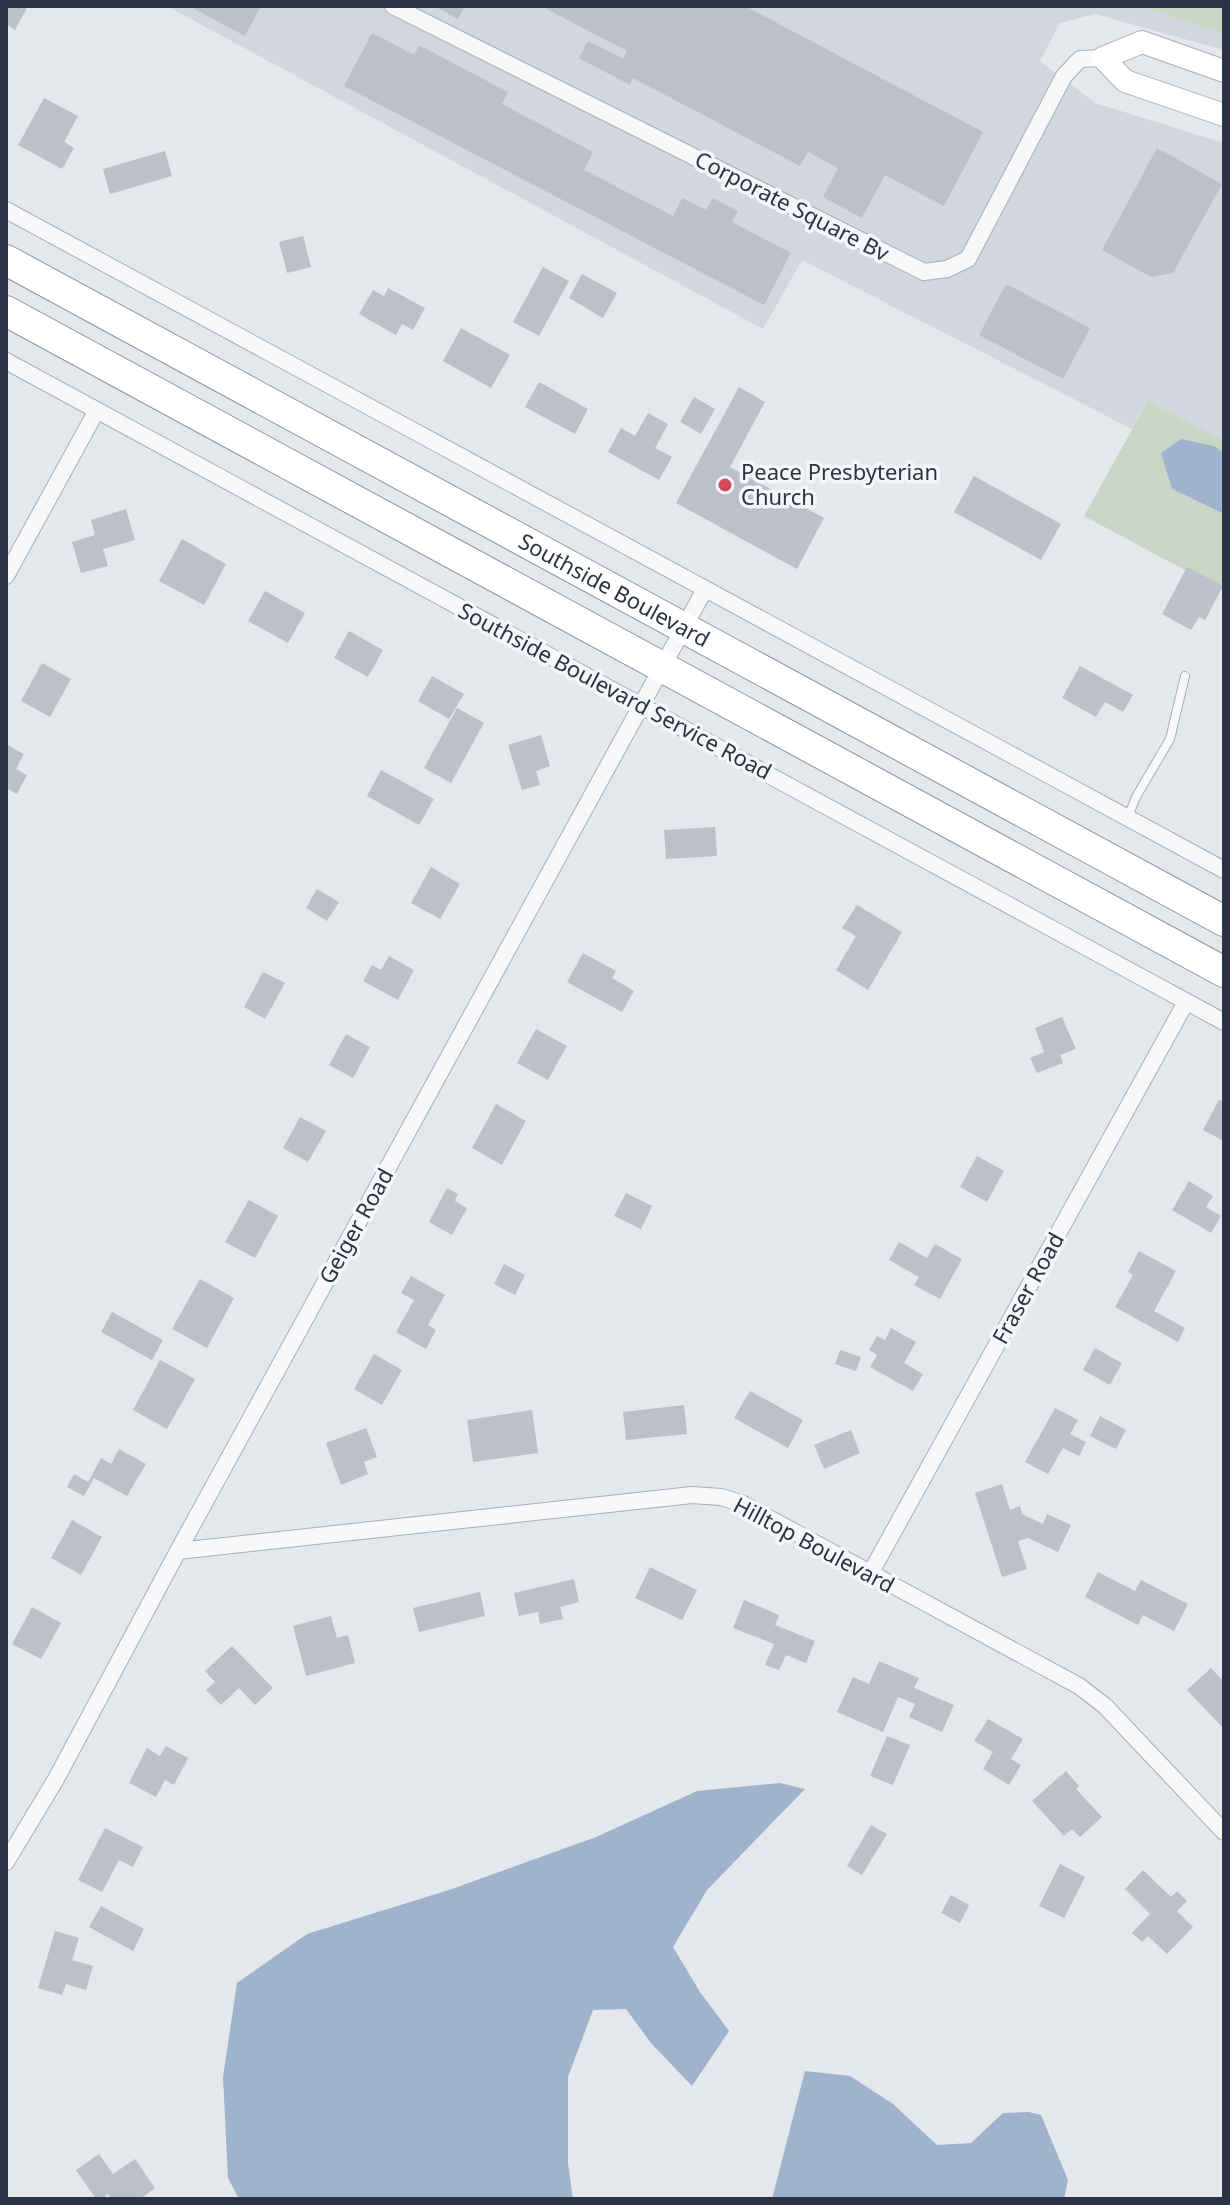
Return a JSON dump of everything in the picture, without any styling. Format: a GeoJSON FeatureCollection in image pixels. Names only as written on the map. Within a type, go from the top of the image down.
{"type":"FeatureCollection","features":[{"type":"Feature","properties":{"kind":"highway","name":"Southside Boulevard"},"geometry":{"type":"LineString","coordinates":[[6,260],[1224,921]]}},
{"type":"Feature","properties":{"kind":"highway","name":"Southside Boulevard"},"geometry":{"type":"LineString","coordinates":[[6,311],[1224,972]]}},
{"type":"Feature","properties":{"kind":"street","name":"Corporate Square Bv"},"geometry":{"type":"LineString","coordinates":[[393,6],[924,272],[947,269],[968,259],[1064,76],[1080,59],[1103,58]]}},
{"type":"Feature","properties":{"kind":"street"},"geometry":{"type":"LineString","coordinates":[[1224,71],[1142,42],[1103,58],[1125,81],[1224,115]]}},
{"type":"Feature","properties":{"kind":"street"},"geometry":{"type":"LineString","coordinates":[[6,210],[1224,870]]}},
{"type":"Feature","properties":{"kind":"street","name":"Southside Boulevard Service Road"},"geometry":{"type":"LineString","coordinates":[[6,361],[1224,1022]]}},
{"type":"Feature","properties":{"kind":"street"},"geometry":{"type":"LineString","coordinates":[[6,576],[97,410]]}},
{"type":"Feature","properties":{"kind":"street","name":"Geiger Road"},"geometry":{"type":"LineString","coordinates":[[6,1862],[56,1779],[705,589]]}},
{"type":"Feature","properties":{"kind":"street","name":"Fraser Road"},"geometry":{"type":"LineString","coordinates":[[870,1574],[1186,1002]]}},
{"type":"Feature","properties":{"kind":"street","name":"Hilltop Boulevard"},"geometry":{"type":"LineString","coordinates":[[178,1551],[692,1495],[721,1497],[741,1503],[1079,1686],[1105,1706],[1224,1832]]}},
{"type":"Feature","properties":{"kind":"lane"},"geometry":{"type":"LineString","coordinates":[[1127,818],[1170,739],[1185,676]]}},
{"type":"Feature","properties":{"kind":"shaded area"},"geometry":{"type":"Polygon","coordinates":[[[167,6],[1141,6],[1224,35],[1224,50],[1095,14],[1060,23],[1040,61],[1095,103],[1224,143],[1224,440],[1148,401],[1132,429],[802,260],[763,329],[167,6]]]}},
{"type":"Feature","properties":{"kind":"green space"},"geometry":{"type":"Polygon","coordinates":[[[1141,6],[1224,6],[1224,35],[1141,6]]]}},
{"type":"Feature","properties":{"kind":"green space"},"geometry":{"type":"Polygon","coordinates":[[[1148,401],[1224,440],[1224,453],[1214,446],[1172,489],[1224,514],[1224,591],[1084,516],[1148,401]]]}},
{"type":"Feature","properties":{"kind":"water"},"geometry":{"type":"Polygon","coordinates":[[[1181,439],[1214,446],[1224,453],[1224,514],[1172,489],[1161,453],[1181,439]]]}},
{"type":"Feature","properties":{"kind":"water"},"geometry":{"type":"Polygon","coordinates":[[[780,1783],[805,1789],[707,1890],[673,1947],[700,1992],[729,2031],[692,2086],[651,2043],[626,2009],[593,2010],[568,2077],[568,2163],[573,2199],[239,2199],[228,2178],[223,2077],[237,1983],[307,1934],[452,1889],[596,1837],[697,1791],[780,1783]]]}},
{"type":"Feature","properties":{"kind":"water"},"geometry":{"type":"Polygon","coordinates":[[[805,2071],[850,2076],[893,2104],[937,2145],[971,2143],[1003,2113],[1041,2115],[1068,2180],[1064,2199],[772,2199],[805,2071]]]}},
{"type":"Feature","properties":{"kind":"building"},"geometry":{"type":"Polygon","coordinates":[[[6,6],[28,6],[15,30],[6,24],[6,6]]]}},
{"type":"Feature","properties":{"kind":"building"},"geometry":{"type":"Polygon","coordinates":[[[189,6],[261,6],[245,36],[189,6]]]}},
{"type":"Feature","properties":{"kind":"building"},"geometry":{"type":"Polygon","coordinates":[[[434,6],[465,6],[458,19],[434,6]]]}},
{"type":"Feature","properties":{"kind":"building"},"geometry":{"type":"Polygon","coordinates":[[[541,6],[745,6],[983,132],[944,206],[885,175],[862,218],[823,197],[838,168],[808,152],[800,166],[633,78],[630,85],[579,58],[588,41],[623,59],[627,51],[541,6]]]}},
{"type":"Feature","properties":{"kind":"building"},"geometry":{"type":"Polygon","coordinates":[[[372,33],[414,55],[419,45],[508,92],[502,104],[593,152],[584,170],[673,216],[682,198],[706,210],[713,198],[738,211],[732,222],[791,253],[764,305],[344,86],[372,33]]]}},
{"type":"Feature","properties":{"kind":"building"},"geometry":{"type":"Polygon","coordinates":[[[44,98],[78,116],[64,142],[74,148],[62,169],[18,145],[44,98]]]}},
{"type":"Feature","properties":{"kind":"building"},"geometry":{"type":"Polygon","coordinates":[[[1157,148],[1222,184],[1173,273],[1151,277],[1102,250],[1157,148]]]}},
{"type":"Feature","properties":{"kind":"building"},"geometry":{"type":"Polygon","coordinates":[[[165,151],[172,176],[110,194],[103,169],[165,151]]]}},
{"type":"Feature","properties":{"kind":"building"},"geometry":{"type":"Polygon","coordinates":[[[303,236],[311,267],[287,273],[279,242],[303,236]]]}},
{"type":"Feature","properties":{"kind":"building"},"geometry":{"type":"Polygon","coordinates":[[[543,267],[569,281],[539,336],[513,322],[543,267]]]}},
{"type":"Feature","properties":{"kind":"building"},"geometry":{"type":"Polygon","coordinates":[[[582,274],[617,293],[603,318],[569,298],[582,274]]]}},
{"type":"Feature","properties":{"kind":"building"},"geometry":{"type":"Polygon","coordinates":[[[1006,284],[1090,328],[1063,379],[979,335],[1006,284]]]}},
{"type":"Feature","properties":{"kind":"building"},"geometry":{"type":"Polygon","coordinates":[[[388,288],[425,308],[413,330],[402,324],[396,335],[359,314],[373,290],[384,296],[388,288]]]}},
{"type":"Feature","properties":{"kind":"building"},"geometry":{"type":"Polygon","coordinates":[[[461,328],[510,355],[491,388],[443,361],[461,328]]]}},
{"type":"Feature","properties":{"kind":"building"},"geometry":{"type":"Polygon","coordinates":[[[539,382],[588,409],[575,434],[525,407],[539,382]]]}},
{"type":"Feature","properties":{"kind":"building","name":"Peace Presbyterian Church"},"geometry":{"type":"Polygon","coordinates":[[[739,387],[765,402],[730,467],[824,518],[797,569],[676,503],[739,387]]]}},
{"type":"Feature","properties":{"kind":"building"},"geometry":{"type":"Polygon","coordinates":[[[694,397],[715,409],[701,434],[680,422],[694,397]]]}},
{"type":"Feature","properties":{"kind":"building"},"geometry":{"type":"Polygon","coordinates":[[[648,413],[668,424],[655,448],[672,457],[659,480],[608,452],[621,428],[635,436],[648,413]]]}},
{"type":"Feature","properties":{"kind":"building"},"geometry":{"type":"Polygon","coordinates":[[[974,476],[1061,524],[1041,560],[954,512],[974,476]]]}},
{"type":"Feature","properties":{"kind":"building"},"geometry":{"type":"Polygon","coordinates":[[[126,509],[135,540],[103,549],[108,566],[81,573],[72,542],[95,535],[91,520],[126,509]]]}},
{"type":"Feature","properties":{"kind":"building"},"geometry":{"type":"Polygon","coordinates":[[[182,539],[226,564],[204,605],[159,581],[182,539]]]}},
{"type":"Feature","properties":{"kind":"building"},"geometry":{"type":"Polygon","coordinates":[[[1187,567],[1223,586],[1205,620],[1199,617],[1191,630],[1162,614],[1187,567]]]}},
{"type":"Feature","properties":{"kind":"building"},"geometry":{"type":"Polygon","coordinates":[[[265,591],[305,613],[288,643],[248,621],[265,591]]]}},
{"type":"Feature","properties":{"kind":"building"},"geometry":{"type":"Polygon","coordinates":[[[349,631],[383,650],[368,677],[334,658],[349,631]]]}},
{"type":"Feature","properties":{"kind":"building"},"geometry":{"type":"Polygon","coordinates":[[[42,663],[71,679],[50,717],[21,701],[42,663]]]}},
{"type":"Feature","properties":{"kind":"building"},"geometry":{"type":"Polygon","coordinates":[[[1080,666],[1133,695],[1123,712],[1105,702],[1096,717],[1062,698],[1080,666]]]}},
{"type":"Feature","properties":{"kind":"building"},"geometry":{"type":"Polygon","coordinates":[[[432,676],[464,694],[449,719],[418,701],[432,676]]]}},
{"type":"Feature","properties":{"kind":"building"},"geometry":{"type":"Polygon","coordinates":[[[457,708],[484,723],[451,783],[424,768],[457,708]]]}},
{"type":"Feature","properties":{"kind":"building"},"geometry":{"type":"Polygon","coordinates":[[[541,735],[550,766],[536,771],[540,785],[522,790],[508,745],[541,735]]]}},
{"type":"Feature","properties":{"kind":"building"},"geometry":{"type":"Polygon","coordinates":[[[6,744],[24,754],[16,769],[27,775],[17,794],[6,788],[6,744]]]}},
{"type":"Feature","properties":{"kind":"building"},"geometry":{"type":"Polygon","coordinates":[[[381,770],[434,799],[419,825],[367,796],[381,770]]]}},
{"type":"Feature","properties":{"kind":"building"},"geometry":{"type":"Polygon","coordinates":[[[715,827],[717,856],[666,859],[664,830],[715,827]]]}},
{"type":"Feature","properties":{"kind":"building"},"geometry":{"type":"Polygon","coordinates":[[[431,867],[460,884],[440,919],[411,903],[431,867]]]}},
{"type":"Feature","properties":{"kind":"building"},"geometry":{"type":"Polygon","coordinates":[[[317,889],[339,902],[327,921],[306,908],[317,889]]]}},
{"type":"Feature","properties":{"kind":"building"},"geometry":{"type":"Polygon","coordinates":[[[857,905],[902,932],[868,990],[836,970],[856,936],[842,928],[857,905]]]}},
{"type":"Feature","properties":{"kind":"building"},"geometry":{"type":"Polygon","coordinates":[[[583,953],[616,971],[612,978],[634,991],[622,1012],[567,982],[583,953]]]}},
{"type":"Feature","properties":{"kind":"building"},"geometry":{"type":"Polygon","coordinates":[[[389,956],[414,970],[398,1000],[363,981],[372,965],[381,970],[389,956]]]}},
{"type":"Feature","properties":{"kind":"building"},"geometry":{"type":"Polygon","coordinates":[[[263,972],[285,983],[265,1019],[244,1007],[263,972]]]}},
{"type":"Feature","properties":{"kind":"building"},"geometry":{"type":"Polygon","coordinates":[[[1062,1017],[1076,1049],[1060,1055],[1063,1063],[1037,1073],[1030,1058],[1044,1052],[1035,1028],[1062,1017]]]}},
{"type":"Feature","properties":{"kind":"building"},"geometry":{"type":"Polygon","coordinates":[[[536,1029],[567,1046],[548,1080],[517,1063],[536,1029]]]}},
{"type":"Feature","properties":{"kind":"building"},"geometry":{"type":"Polygon","coordinates":[[[346,1034],[370,1047],[353,1078],[329,1065],[346,1034]]]}},
{"type":"Feature","properties":{"kind":"building"},"geometry":{"type":"Polygon","coordinates":[[[1219,1100],[1224,1102],[1224,1141],[1203,1130],[1219,1100]]]}},
{"type":"Feature","properties":{"kind":"building"},"geometry":{"type":"Polygon","coordinates":[[[496,1104],[526,1121],[502,1165],[472,1148],[496,1104]]]}},
{"type":"Feature","properties":{"kind":"building"},"geometry":{"type":"Polygon","coordinates":[[[300,1117],[326,1131],[308,1162],[283,1148],[300,1117]]]}},
{"type":"Feature","properties":{"kind":"building"},"geometry":{"type":"Polygon","coordinates":[[[977,1156],[1004,1171],[987,1202],[960,1187],[977,1156]]]}},
{"type":"Feature","properties":{"kind":"building"},"geometry":{"type":"Polygon","coordinates":[[[1189,1181],[1213,1196],[1206,1207],[1221,1216],[1211,1233],[1172,1210],[1189,1181]]]}},
{"type":"Feature","properties":{"kind":"building"},"geometry":{"type":"Polygon","coordinates":[[[447,1188],[458,1194],[455,1201],[467,1208],[452,1235],[429,1222],[447,1188]]]}},
{"type":"Feature","properties":{"kind":"building"},"geometry":{"type":"Polygon","coordinates":[[[626,1193],[652,1206],[641,1229],[614,1216],[626,1193]]]}},
{"type":"Feature","properties":{"kind":"building"},"geometry":{"type":"Polygon","coordinates":[[[249,1200],[278,1216],[255,1258],[225,1242],[249,1200]]]}},
{"type":"Feature","properties":{"kind":"building"},"geometry":{"type":"Polygon","coordinates":[[[899,1242],[927,1258],[935,1244],[962,1259],[940,1299],[914,1285],[919,1277],[889,1260],[899,1242]]]}},
{"type":"Feature","properties":{"kind":"building"},"geometry":{"type":"Polygon","coordinates":[[[1139,1251],[1176,1271],[1154,1311],[1185,1328],[1178,1342],[1115,1307],[1133,1275],[1128,1272],[1139,1251]]]}},
{"type":"Feature","properties":{"kind":"building"},"geometry":{"type":"Polygon","coordinates":[[[504,1264],[525,1275],[515,1295],[494,1284],[504,1264]]]}},
{"type":"Feature","properties":{"kind":"building"},"geometry":{"type":"Polygon","coordinates":[[[411,1276],[445,1295],[428,1325],[436,1330],[426,1349],[396,1332],[414,1300],[401,1293],[411,1276]]]}},
{"type":"Feature","properties":{"kind":"building"},"geometry":{"type":"Polygon","coordinates":[[[200,1279],[234,1298],[207,1348],[172,1329],[200,1279]]]}},
{"type":"Feature","properties":{"kind":"building"},"geometry":{"type":"Polygon","coordinates":[[[112,1312],[163,1340],[152,1360],[101,1332],[112,1312]]]}},
{"type":"Feature","properties":{"kind":"building"},"geometry":{"type":"Polygon","coordinates":[[[891,1328],[916,1342],[904,1363],[923,1374],[913,1391],[870,1367],[877,1355],[869,1350],[877,1336],[885,1340],[891,1328]]]}},
{"type":"Feature","properties":{"kind":"building"},"geometry":{"type":"Polygon","coordinates":[[[1095,1348],[1122,1363],[1110,1385],[1083,1370],[1095,1348]]]}},
{"type":"Feature","properties":{"kind":"building"},"geometry":{"type":"Polygon","coordinates":[[[840,1350],[861,1357],[856,1371],[835,1364],[840,1350]]]}},
{"type":"Feature","properties":{"kind":"building"},"geometry":{"type":"Polygon","coordinates":[[[374,1354],[402,1370],[382,1405],[354,1389],[374,1354]]]}},
{"type":"Feature","properties":{"kind":"building"},"geometry":{"type":"Polygon","coordinates":[[[160,1360],[195,1379],[167,1429],[133,1410],[160,1360]]]}},
{"type":"Feature","properties":{"kind":"building"},"geometry":{"type":"Polygon","coordinates":[[[750,1391],[803,1420],[788,1448],[734,1418],[750,1391]]]}},
{"type":"Feature","properties":{"kind":"building"},"geometry":{"type":"Polygon","coordinates":[[[684,1405],[687,1434],[626,1440],[623,1412],[684,1405]]]}},
{"type":"Feature","properties":{"kind":"building"},"geometry":{"type":"Polygon","coordinates":[[[1055,1408],[1078,1420],[1070,1434],[1086,1442],[1079,1456],[1063,1448],[1048,1474],[1025,1462],[1055,1408]]]}},
{"type":"Feature","properties":{"kind":"building"},"geometry":{"type":"Polygon","coordinates":[[[532,1410],[538,1453],[473,1462],[467,1420],[532,1410]]]}},
{"type":"Feature","properties":{"kind":"building"},"geometry":{"type":"Polygon","coordinates":[[[1100,1416],[1126,1430],[1116,1449],[1090,1436],[1100,1416]]]}},
{"type":"Feature","properties":{"kind":"building"},"geometry":{"type":"Polygon","coordinates":[[[366,1428],[377,1457],[364,1462],[368,1474],[341,1485],[326,1443],[366,1428]]]}},
{"type":"Feature","properties":{"kind":"building"},"geometry":{"type":"Polygon","coordinates":[[[851,1430],[860,1453],[824,1469],[814,1445],[851,1430]]]}},
{"type":"Feature","properties":{"kind":"building"},"geometry":{"type":"Polygon","coordinates":[[[119,1449],[146,1464],[127,1496],[94,1478],[84,1496],[67,1487],[74,1474],[88,1482],[101,1458],[111,1464],[119,1449]]]}},
{"type":"Feature","properties":{"kind":"building"},"geometry":{"type":"Polygon","coordinates":[[[1002,1484],[1010,1510],[1020,1506],[1022,1514],[1043,1524],[1047,1514],[1071,1525],[1058,1552],[1028,1538],[1018,1541],[1027,1569],[1002,1577],[975,1493],[1002,1484]]]}},
{"type":"Feature","properties":{"kind":"building"},"geometry":{"type":"Polygon","coordinates":[[[72,1520],[102,1537],[81,1575],[51,1558],[72,1520]]]}},
{"type":"Feature","properties":{"kind":"building"},"geometry":{"type":"Polygon","coordinates":[[[650,1567],[697,1590],[682,1620],[635,1598],[650,1567]]]}},
{"type":"Feature","properties":{"kind":"building"},"geometry":{"type":"Polygon","coordinates":[[[1098,1572],[1135,1591],[1141,1580],[1188,1604],[1174,1631],[1143,1615],[1138,1625],[1085,1597],[1098,1572]]]}},
{"type":"Feature","properties":{"kind":"building"},"geometry":{"type":"Polygon","coordinates":[[[574,1579],[579,1602],[560,1607],[563,1619],[540,1624],[538,1612],[519,1616],[514,1593],[574,1579]]]}},
{"type":"Feature","properties":{"kind":"building"},"geometry":{"type":"Polygon","coordinates":[[[480,1592],[485,1616],[419,1632],[413,1608],[480,1592]]]}},
{"type":"Feature","properties":{"kind":"building"},"geometry":{"type":"Polygon","coordinates":[[[744,1600],[779,1615],[775,1625],[815,1641],[806,1663],[786,1655],[779,1670],[765,1665],[774,1644],[733,1628],[744,1600]]]}},
{"type":"Feature","properties":{"kind":"building"},"geometry":{"type":"Polygon","coordinates":[[[32,1607],[61,1623],[41,1659],[12,1644],[32,1607]]]}},
{"type":"Feature","properties":{"kind":"building"},"geometry":{"type":"Polygon","coordinates":[[[331,1616],[337,1638],[348,1635],[355,1663],[306,1676],[293,1626],[331,1616]]]}},
{"type":"Feature","properties":{"kind":"building"},"geometry":{"type":"Polygon","coordinates":[[[232,1646],[273,1688],[255,1705],[239,1688],[221,1705],[206,1690],[215,1682],[205,1671],[232,1646]]]}},
{"type":"Feature","properties":{"kind":"building"},"geometry":{"type":"Polygon","coordinates":[[[879,1661],[919,1678],[914,1688],[954,1705],[942,1732],[909,1717],[915,1704],[898,1697],[883,1732],[837,1712],[853,1677],[869,1684],[879,1661]]]}},
{"type":"Feature","properties":{"kind":"building"},"geometry":{"type":"Polygon","coordinates":[[[1211,1668],[1224,1682],[1224,1729],[1187,1690],[1211,1668]]]}},
{"type":"Feature","properties":{"kind":"building"},"geometry":{"type":"Polygon","coordinates":[[[988,1719],[1023,1739],[1011,1759],[1021,1765],[1009,1785],[983,1769],[993,1752],[974,1741],[988,1719]]]}},
{"type":"Feature","properties":{"kind":"building"},"geometry":{"type":"Polygon","coordinates":[[[887,1736],[910,1745],[893,1785],[870,1776],[887,1736]]]}},
{"type":"Feature","properties":{"kind":"building"},"geometry":{"type":"Polygon","coordinates":[[[166,1746],[188,1758],[174,1785],[165,1780],[156,1797],[129,1783],[147,1748],[160,1756],[166,1746]]]}},
{"type":"Feature","properties":{"kind":"building"},"geometry":{"type":"Polygon","coordinates":[[[1066,1771],[1079,1786],[1076,1789],[1102,1817],[1080,1837],[1072,1829],[1064,1836],[1032,1801],[1066,1771]]]}},
{"type":"Feature","properties":{"kind":"building"},"geometry":{"type":"Polygon","coordinates":[[[871,1825],[887,1834],[862,1875],[847,1866],[871,1825]]]}},
{"type":"Feature","properties":{"kind":"building"},"geometry":{"type":"Polygon","coordinates":[[[105,1828],[143,1847],[133,1867],[119,1860],[102,1892],[78,1880],[105,1828]]]}},
{"type":"Feature","properties":{"kind":"building"},"geometry":{"type":"Polygon","coordinates":[[[1060,1864],[1085,1877],[1064,1918],[1039,1906],[1060,1864]]]}},
{"type":"Feature","properties":{"kind":"building"},"geometry":{"type":"Polygon","coordinates":[[[1143,1870],[1171,1897],[1177,1891],[1187,1901],[1177,1911],[1193,1927],[1167,1954],[1148,1936],[1142,1942],[1132,1933],[1150,1914],[1125,1889],[1143,1870]]]}},
{"type":"Feature","properties":{"kind":"building"},"geometry":{"type":"Polygon","coordinates":[[[951,1895],[969,1905],[960,1923],[941,1913],[951,1895]]]}},
{"type":"Feature","properties":{"kind":"building"},"geometry":{"type":"Polygon","coordinates":[[[101,1906],[144,1929],[133,1951],[89,1927],[101,1906]]]}},
{"type":"Feature","properties":{"kind":"building"},"geometry":{"type":"Polygon","coordinates":[[[55,1931],[79,1938],[72,1960],[93,1966],[86,1990],[66,1984],[62,1995],[38,1988],[55,1931]]]}},
{"type":"Feature","properties":{"kind":"building"},"geometry":{"type":"Polygon","coordinates":[[[99,2154],[113,2174],[135,2159],[155,2188],[140,2199],[111,2199],[108,2194],[96,2199],[76,2170],[99,2154]]]}},
{"type":"Feature","properties":{"kind":"place","name":"Peace Presbyterian Church"},"geometry":{"type":"Point","coordinates":[725,485]}}]}
